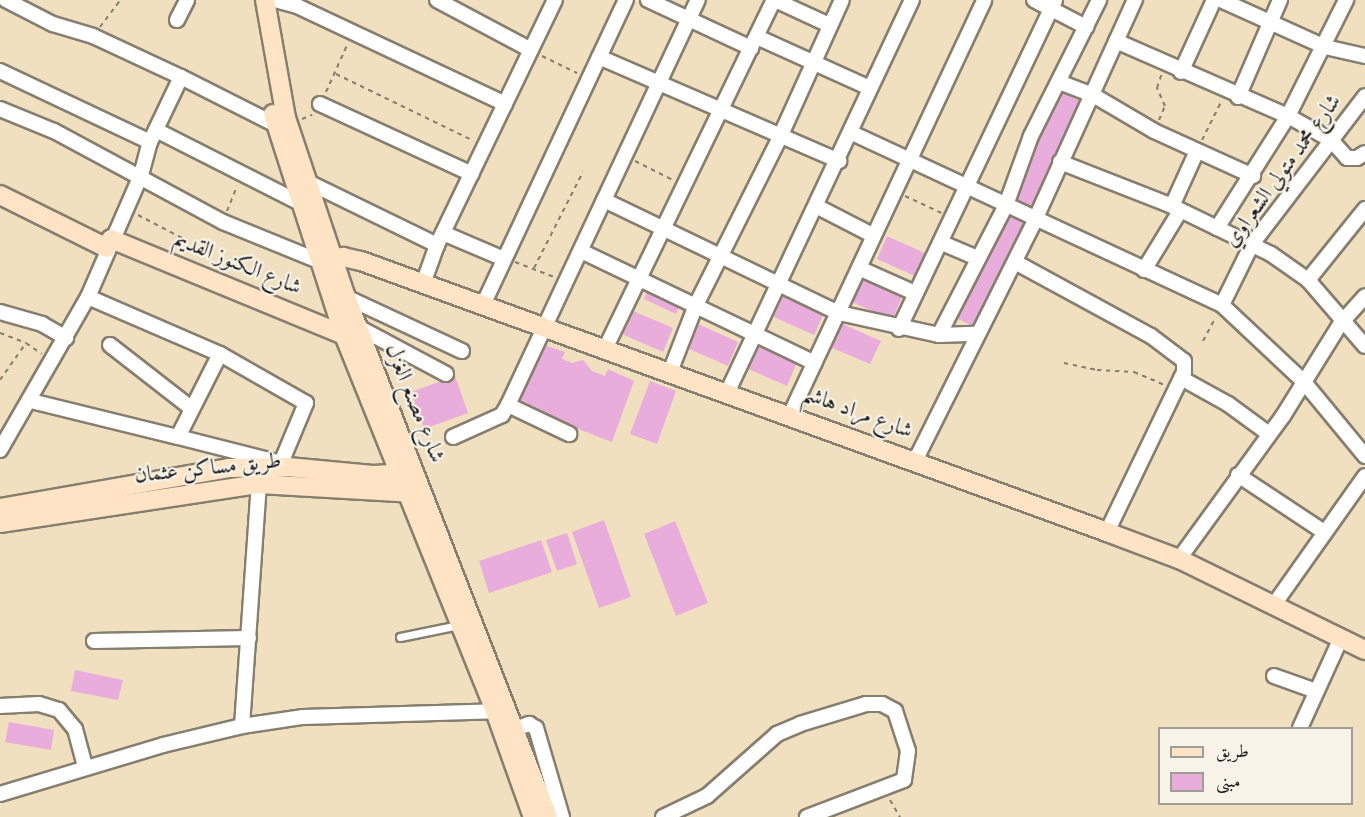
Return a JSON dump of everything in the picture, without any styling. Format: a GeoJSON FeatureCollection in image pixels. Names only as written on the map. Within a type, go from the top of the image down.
{"type":"FeatureCollection","features":[{"type":"Feature","properties":{"kind":"street"},"geometry":{"type":"LineString","coordinates":[[6,0],[53,24],[93,36],[281,122]]}},
{"type":"Feature","properties":{"kind":"street"},"geometry":{"type":"LineString","coordinates":[[177,20],[187,0]]}},
{"type":"Feature","properties":{"kind":"street","name":"شارع مصنع الغزل"},"geometry":{"type":"LineString","coordinates":[[253,0],[300,203],[346,297],[350,331]]}},
{"type":"Feature","properties":{"kind":"street","name":"شارع مصنع الغزل"},"geometry":{"type":"LineString","coordinates":[[265,0],[281,122],[308,182],[328,260],[350,331],[502,711],[533,817]]}},
{"type":"Feature","properties":{"kind":"street"},"geometry":{"type":"LineString","coordinates":[[275,0],[353,32],[505,104]]}},
{"type":"Feature","properties":{"kind":"street"},"geometry":{"type":"LineString","coordinates":[[437,0],[531,50]]}},
{"type":"Feature","properties":{"kind":"street"},"geometry":{"type":"LineString","coordinates":[[423,284],[440,239],[555,0]]}},
{"type":"Feature","properties":{"kind":"street"},"geometry":{"type":"LineString","coordinates":[[483,305],[626,0]]}},
{"type":"Feature","properties":{"kind":"street"},"geometry":{"type":"LineString","coordinates":[[648,0],[689,19],[812,62],[870,88]]}},
{"type":"Feature","properties":{"kind":"street"},"geometry":{"type":"LineString","coordinates":[[453,437],[502,415],[508,405],[698,0]]}},
{"type":"Feature","properties":{"kind":"street"},"geometry":{"type":"LineString","coordinates":[[605,349],[638,276],[775,0],[829,25]]}},
{"type":"Feature","properties":{"kind":"street"},"geometry":{"type":"LineString","coordinates":[[670,372],[696,305],[780,137],[842,0]]}},
{"type":"Feature","properties":{"kind":"street"},"geometry":{"type":"LineString","coordinates":[[727,393],[777,284],[852,133],[870,88],[912,0]]}},
{"type":"Feature","properties":{"kind":"street"},"geometry":{"type":"LineString","coordinates":[[790,416],[861,269],[908,160],[984,0]]}},
{"type":"Feature","properties":{"kind":"street"},"geometry":{"type":"LineString","coordinates":[[1034,0],[1053,4],[1086,27]]}},
{"type":"Feature","properties":{"kind":"street"},"geometry":{"type":"LineString","coordinates":[[939,335],[1005,205],[1031,136],[1099,0]]}},
{"type":"Feature","properties":{"kind":"street"},"geometry":{"type":"LineString","coordinates":[[915,461],[975,334],[1015,262],[1135,0]]}},
{"type":"Feature","properties":{"kind":"street"},"geometry":{"type":"LineString","coordinates":[[1181,72],[1214,0]]}},
{"type":"Feature","properties":{"kind":"street"},"geometry":{"type":"LineString","coordinates":[[1221,0],[1240,3],[1271,23],[1325,47],[1365,56]]}},
{"type":"Feature","properties":{"kind":"street"},"geometry":{"type":"LineString","coordinates":[[1232,94],[1271,23],[1280,0]]}},
{"type":"Feature","properties":{"kind":"street"},"geometry":{"type":"LineString","coordinates":[[1217,228],[1253,176],[1288,116],[1325,47],[1346,0]]}},
{"type":"Feature","properties":{"kind":"street"},"geometry":{"type":"LineString","coordinates":[[899,329],[942,243],[1053,4]]}},
{"type":"Feature","properties":{"kind":"street"},"geometry":{"type":"LineString","coordinates":[[1116,41],[1181,72],[1288,116],[1331,140],[1352,159],[1365,153]]}},
{"type":"Feature","properties":{"kind":"street"},"geometry":{"type":"LineString","coordinates":[[599,57],[838,161]]}},
{"type":"Feature","properties":{"kind":"street"},"geometry":{"type":"LineString","coordinates":[[0,71],[242,173],[300,203]]}},
{"type":"Feature","properties":{"kind":"street"},"geometry":{"type":"LineString","coordinates":[[0,450],[31,401],[88,297],[109,244],[141,176],[153,136],[181,77]]}},
{"type":"Feature","properties":{"kind":"street"},"geometry":{"type":"LineString","coordinates":[[1059,82],[1093,95],[1154,131],[1253,176]]}},
{"type":"Feature","properties":{"kind":"street","name":"شارع محمد متولي الشعراوي"},"geometry":{"type":"LineString","coordinates":[[1222,305],[1252,244],[1365,96]]}},
{"type":"Feature","properties":{"kind":"street"},"geometry":{"type":"LineString","coordinates":[[320,104],[472,174]]}},
{"type":"Feature","properties":{"kind":"street"},"geometry":{"type":"LineString","coordinates":[[0,109],[54,131],[223,222],[328,260]]}},
{"type":"Feature","properties":{"kind":"street"},"geometry":{"type":"LineString","coordinates":[[852,133],[966,188],[1222,305],[1304,382],[1365,456]]}},
{"type":"Feature","properties":{"kind":"street"},"geometry":{"type":"LineString","coordinates":[[1144,270],[1176,209],[1197,151]]}},
{"type":"Feature","properties":{"kind":"street"},"geometry":{"type":"LineString","coordinates":[[1060,162],[1176,209],[1252,244],[1308,280],[1341,323],[1365,346]]}},
{"type":"Feature","properties":{"kind":"street"},"geometry":{"type":"LineString","coordinates":[[308,182],[440,239],[504,259]]}},
{"type":"Feature","properties":{"kind":"street","name":"شارع الكنوز القديم"},"geometry":{"type":"LineString","coordinates":[[0,195],[109,244],[350,331]]}},
{"type":"Feature","properties":{"kind":"street"},"geometry":{"type":"LineString","coordinates":[[604,200],[839,313],[899,329],[939,335],[975,334]]}},
{"type":"Feature","properties":{"kind":"street"},"geometry":{"type":"LineString","coordinates":[[816,206],[874,236]]}},
{"type":"Feature","properties":{"kind":"street"},"geometry":{"type":"LineString","coordinates":[[1308,280],[1365,209]]}},
{"type":"Feature","properties":{"kind":"street"},"geometry":{"type":"LineString","coordinates":[[942,243],[978,258]]}},
{"type":"Feature","properties":{"kind":"street"},"geometry":{"type":"LineString","coordinates":[[581,251],[638,276],[815,363]]}},
{"type":"Feature","properties":{"kind":"street","name":"شارع مراد هاشم"},"geometry":{"type":"LineString","coordinates":[[328,260],[351,258],[915,461],[1179,559],[1365,650]]}},
{"type":"Feature","properties":{"kind":"street"},"geometry":{"type":"LineString","coordinates":[[1015,262],[1158,341],[1184,361],[1178,384],[1107,532]]}},
{"type":"Feature","properties":{"kind":"street"},"geometry":{"type":"LineString","coordinates":[[861,269],[915,293]]}},
{"type":"Feature","properties":{"kind":"street"},"geometry":{"type":"LineString","coordinates":[[1179,559],[1269,434],[1341,323],[1365,296]]}},
{"type":"Feature","properties":{"kind":"street"},"geometry":{"type":"LineString","coordinates":[[31,401],[280,464],[306,403],[220,354],[88,297]]}},
{"type":"Feature","properties":{"kind":"street"},"geometry":{"type":"LineString","coordinates":[[346,297],[462,351]]}},
{"type":"Feature","properties":{"kind":"street"},"geometry":{"type":"LineString","coordinates":[[0,312],[42,324],[66,338]]}},
{"type":"Feature","properties":{"kind":"street"},"geometry":{"type":"LineString","coordinates":[[350,331],[446,374]]}},
{"type":"Feature","properties":{"kind":"street"},"geometry":{"type":"LineString","coordinates":[[110,345],[192,408]]}},
{"type":"Feature","properties":{"kind":"street"},"geometry":{"type":"LineString","coordinates":[[178,437],[220,354]]}},
{"type":"Feature","properties":{"kind":"street"},"geometry":{"type":"LineString","coordinates":[[1178,384],[1228,404],[1269,434]]}},
{"type":"Feature","properties":{"kind":"street"},"geometry":{"type":"LineString","coordinates":[[508,405],[569,434]]}},
{"type":"Feature","properties":{"kind":"street","name":"طريق مساكن عثمان"},"geometry":{"type":"LineString","coordinates":[[0,508],[209,470],[280,464],[374,482],[415,493]]}},
{"type":"Feature","properties":{"kind":"street","name":"طريق مساكن عثمان"},"geometry":{"type":"LineString","coordinates":[[0,523],[259,484],[374,482],[407,473]]}},
{"type":"Feature","properties":{"kind":"street"},"geometry":{"type":"LineString","coordinates":[[1239,475],[1324,532]]}},
{"type":"Feature","properties":{"kind":"street"},"geometry":{"type":"LineString","coordinates":[[1274,606],[1365,476]]}},
{"type":"Feature","properties":{"kind":"street"},"geometry":{"type":"LineString","coordinates":[[242,726],[259,484]]}},
{"type":"Feature","properties":{"kind":"street"},"geometry":{"type":"LineString","coordinates":[[94,641],[249,638]]}},
{"type":"Feature","properties":{"kind":"street"},"geometry":{"type":"LineString","coordinates":[[1301,727],[1341,638]]}},
{"type":"Feature","properties":{"kind":"street"},"geometry":{"type":"LineString","coordinates":[[1274,676],[1316,691]]}},
{"type":"Feature","properties":{"kind":"street"},"geometry":{"type":"LineString","coordinates":[[0,706],[39,704],[59,710],[75,729],[85,767]]}},
{"type":"Feature","properties":{"kind":"street"},"geometry":{"type":"LineString","coordinates":[[663,817],[707,796],[777,734],[866,704],[882,704],[896,711],[908,751],[904,780],[883,790],[807,817]]}},
{"type":"Feature","properties":{"kind":"street"},"geometry":{"type":"LineString","coordinates":[[0,794],[85,767],[242,726],[303,717],[502,711]]}},
{"type":"Feature","properties":{"kind":"street"},"geometry":{"type":"LineString","coordinates":[[509,731],[529,724],[536,728],[562,817]]}},
{"type":"Feature","properties":{"kind":"street","name":"شارع مصنع الغزل"},"geometry":{"type":"LineString","coordinates":[[509,731],[548,817]]}},
{"type":"Feature","properties":{"kind":"lane"},"geometry":{"type":"LineString","coordinates":[[400,637],[467,623]]}},
{"type":"Feature","properties":{"kind":"path"},"geometry":{"type":"LineString","coordinates":[[93,36],[120,0]]}},
{"type":"Feature","properties":{"kind":"path"},"geometry":{"type":"LineString","coordinates":[[281,122],[309,119],[336,74],[353,32]]}},
{"type":"Feature","properties":{"kind":"path"},"geometry":{"type":"LineString","coordinates":[[531,50],[589,79]]}},
{"type":"Feature","properties":{"kind":"path"},"geometry":{"type":"LineString","coordinates":[[1154,131],[1165,106],[1157,88],[1165,65]]}},
{"type":"Feature","properties":{"kind":"path"},"geometry":{"type":"LineString","coordinates":[[336,74],[486,146]]}},
{"type":"Feature","properties":{"kind":"path"},"geometry":{"type":"LineString","coordinates":[[1197,151],[1232,94]]}},
{"type":"Feature","properties":{"kind":"path"},"geometry":{"type":"LineString","coordinates":[[625,156],[684,185]]}},
{"type":"Feature","properties":{"kind":"path"},"geometry":{"type":"LineString","coordinates":[[534,268],[583,172]]}},
{"type":"Feature","properties":{"kind":"path"},"geometry":{"type":"LineString","coordinates":[[223,222],[242,173]]}},
{"type":"Feature","properties":{"kind":"path"},"geometry":{"type":"LineString","coordinates":[[895,191],[952,218]]}},
{"type":"Feature","properties":{"kind":"path"},"geometry":{"type":"LineString","coordinates":[[125,208],[182,237]]}},
{"type":"Feature","properties":{"kind":"path"},"geometry":{"type":"LineString","coordinates":[[504,259],[534,268],[565,282]]}},
{"type":"Feature","properties":{"kind":"path"},"geometry":{"type":"LineString","coordinates":[[1203,341],[1215,320]]}},
{"type":"Feature","properties":{"kind":"path"},"geometry":{"type":"LineString","coordinates":[[0,333],[26,343],[52,361]]}},
{"type":"Feature","properties":{"kind":"path"},"geometry":{"type":"LineString","coordinates":[[0,380],[26,343]]}},
{"type":"Feature","properties":{"kind":"path"},"geometry":{"type":"LineString","coordinates":[[1064,363],[1097,370],[1134,372],[1178,384]]}},
{"type":"Feature","properties":{"kind":"path"},"geometry":{"type":"LineString","coordinates":[[883,790],[900,817]]}},
{"type":"Feature","properties":{"kind":"building"},"geometry":{"type":"Polygon","coordinates":[[[1061,92],[1082,102],[1032,207],[1011,197],[1061,92]]]}},
{"type":"Feature","properties":{"kind":"building"},"geometry":{"type":"Polygon","coordinates":[[[1009,213],[1026,221],[975,327],[958,319],[1009,213]]]}},
{"type":"Feature","properties":{"kind":"building"},"geometry":{"type":"Polygon","coordinates":[[[887,236],[927,254],[917,277],[877,259],[887,236]]]}},
{"type":"Feature","properties":{"kind":"building"},"geometry":{"type":"Polygon","coordinates":[[[862,279],[902,297],[892,320],[852,302],[862,279]]]}},
{"type":"Feature","properties":{"kind":"building"},"geometry":{"type":"Polygon","coordinates":[[[649,287],[681,301],[676,314],[644,299],[649,287]]]}},
{"type":"Feature","properties":{"kind":"building"},"geometry":{"type":"Polygon","coordinates":[[[784,294],[825,311],[814,335],[774,317],[784,294]]]}},
{"type":"Feature","properties":{"kind":"building"},"geometry":{"type":"Polygon","coordinates":[[[633,311],[673,328],[663,352],[622,334],[633,311]]]}},
{"type":"Feature","properties":{"kind":"building"},"geometry":{"type":"Polygon","coordinates":[[[840,323],[881,341],[870,364],[830,347],[840,323]]]}},
{"type":"Feature","properties":{"kind":"building"},"geometry":{"type":"Polygon","coordinates":[[[698,324],[738,342],[728,366],[687,348],[698,324]]]}},
{"type":"Feature","properties":{"kind":"building"},"geometry":{"type":"Polygon","coordinates":[[[757,344],[797,362],[787,386],[746,368],[757,344]]]}},
{"type":"Feature","properties":{"kind":"building"},"geometry":{"type":"Polygon","coordinates":[[[544,345],[565,352],[562,359],[572,363],[583,360],[592,371],[605,376],[608,369],[634,381],[612,442],[513,404],[544,345]]]}},
{"type":"Feature","properties":{"kind":"building"},"geometry":{"type":"Polygon","coordinates":[[[455,376],[468,413],[424,429],[411,392],[455,376]]]}},
{"type":"Feature","properties":{"kind":"building"},"geometry":{"type":"Polygon","coordinates":[[[650,381],[676,391],[657,444],[630,434],[650,381]]]}},
{"type":"Feature","properties":{"kind":"building"},"geometry":{"type":"Polygon","coordinates":[[[604,520],[631,597],[599,608],[572,532],[604,520]]]}},
{"type":"Feature","properties":{"kind":"building"},"geometry":{"type":"Polygon","coordinates":[[[675,521],[708,603],[676,616],[644,534],[675,521]]]}},
{"type":"Feature","properties":{"kind":"building"},"geometry":{"type":"Polygon","coordinates":[[[567,533],[577,564],[557,571],[546,540],[567,533]]]}},
{"type":"Feature","properties":{"kind":"building"},"geometry":{"type":"Polygon","coordinates":[[[541,540],[552,572],[489,593],[479,561],[541,540]]]}},
{"type":"Feature","properties":{"kind":"building"},"geometry":{"type":"Polygon","coordinates":[[[75,670],[123,680],[118,700],[71,691],[75,670]]]}},
{"type":"Feature","properties":{"kind":"building"},"geometry":{"type":"Polygon","coordinates":[[[9,722],[54,730],[51,750],[5,742],[9,722]]]}}]}
